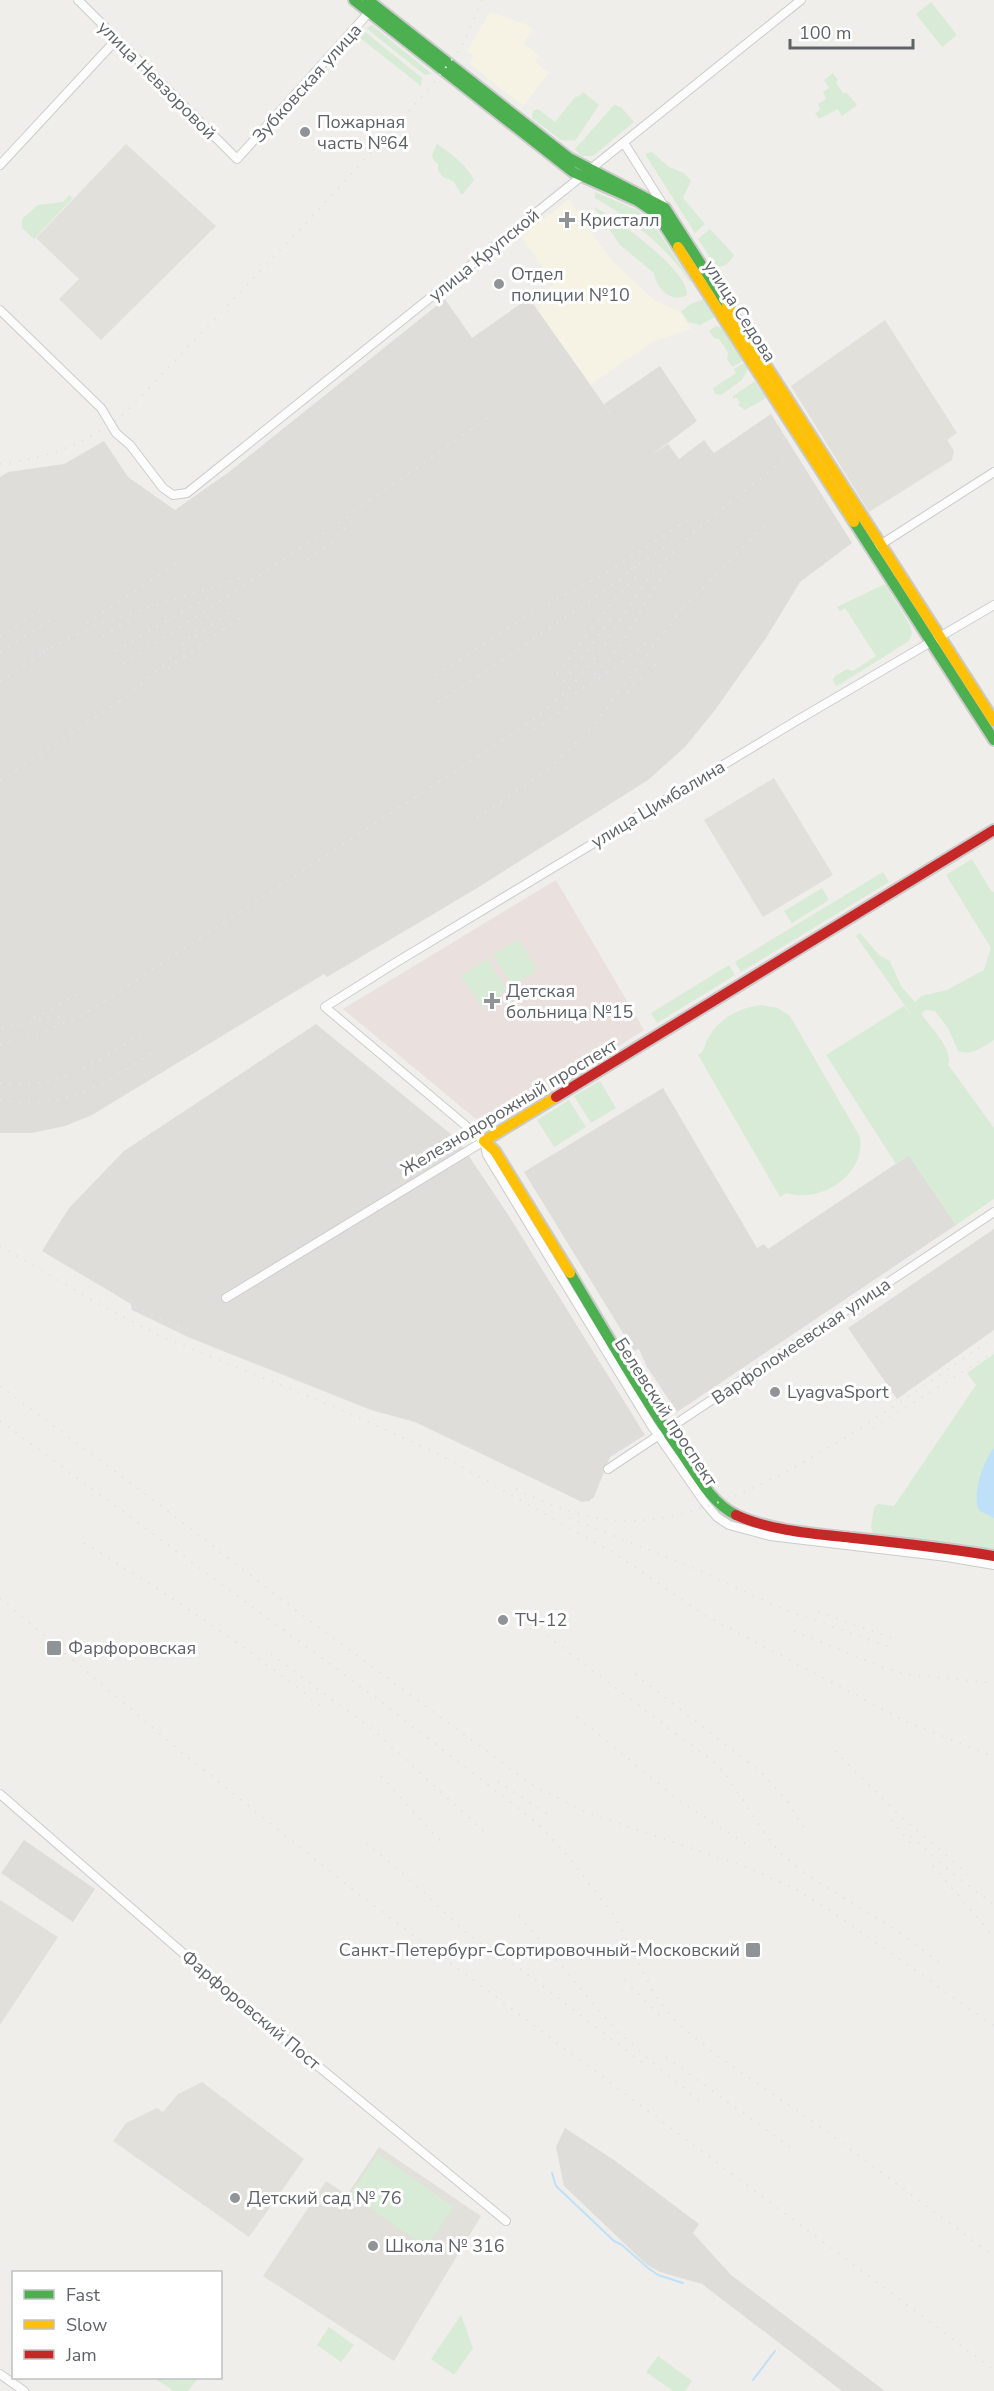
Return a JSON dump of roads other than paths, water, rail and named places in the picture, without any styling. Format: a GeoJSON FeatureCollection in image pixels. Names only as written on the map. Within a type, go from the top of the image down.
{"type":"FeatureCollection","features":[{"type":"Feature","properties":{"kind":"main road","name":"улица Седова"},"geometry":{"type":"LineString","coordinates":[[354,0],[371,6],[561,152],[586,174],[638,201],[662,219],[877,547]]}},
{"type":"Feature","properties":{"kind":"main road","name":"улица Седова"},"geometry":{"type":"LineString","coordinates":[[586,174],[642,195],[665,208],[936,640],[994,740]]}},
{"type":"Feature","properties":{"kind":"main road","name":"улица Седова"},"geometry":{"type":"LineString","coordinates":[[936,640],[994,721]]}},
{"type":"Feature","properties":{"kind":"main road","name":"Железнодорожный проспект"},"geometry":{"type":"LineString","coordinates":[[484,1141],[994,830]]}},
{"type":"Feature","properties":{"kind":"main road","name":"Белевский проспект"},"geometry":{"type":"LineString","coordinates":[[484,1141],[495,1151],[662,1434],[725,1510],[746,1520],[806,1533],[948,1548],[994,1556]]}},
{"type":"Feature","properties":{"kind":"street","name":"улица Невзоровой"},"geometry":{"type":"LineString","coordinates":[[78,0],[237,159]]}},
{"type":"Feature","properties":{"kind":"street","name":"улица Крупской"},"geometry":{"type":"LineString","coordinates":[[0,310],[101,408],[116,433],[130,445],[163,488],[173,495],[180,495],[194,489],[801,0]]}},
{"type":"Feature","properties":{"kind":"street","name":"Зубковская улица"},"geometry":{"type":"LineString","coordinates":[[237,159],[371,6]]}},
{"type":"Feature","properties":{"kind":"street"},"geometry":{"type":"LineString","coordinates":[[0,165],[117,39]]}},
{"type":"Feature","properties":{"kind":"street","name":"улица Седова"},"geometry":{"type":"LineString","coordinates":[[624,143],[665,208]]}},
{"type":"Feature","properties":{"kind":"street"},"geometry":{"type":"LineString","coordinates":[[877,547],[994,472]]}},
{"type":"Feature","properties":{"kind":"street","name":"улица Цимбалина"},"geometry":{"type":"LineString","coordinates":[[325,1008],[505,896],[994,605]]}},
{"type":"Feature","properties":{"kind":"street","name":"Белевский проспект"},"geometry":{"type":"LineString","coordinates":[[325,1008],[484,1141]]}},
{"type":"Feature","properties":{"kind":"street","name":"Железнодорожный проспект"},"geometry":{"type":"LineString","coordinates":[[226,1299],[484,1141]]}},
{"type":"Feature","properties":{"kind":"street","name":"Варфоломеевская улица"},"geometry":{"type":"LineString","coordinates":[[608,1469],[994,1212]]}},
{"type":"Feature","properties":{"kind":"street","name":"Белевский проспект"},"geometry":{"type":"LineString","coordinates":[[662,1434],[717,1517],[742,1530],[782,1539],[947,1557],[994,1565]]}},
{"type":"Feature","properties":{"kind":"street","name":"Фарфоровский Пост"},"geometry":{"type":"LineString","coordinates":[[0,1794],[222,1987],[506,2221]]}},
{"type":"Feature","properties":{"kind":"street"},"geometry":{"type":"LineString","coordinates":[[0,2374],[24,2391]]}},
{"type":"Feature","properties":{"kind":"water"},"geometry":{"type":"Polygon","coordinates":[[[994,1448],[994,1518],[980,1511],[977,1505],[977,1488],[983,1469],[994,1448]]]}},
{"type":"Feature","properties":{"kind":"waterway"},"geometry":{"type":"LineString","coordinates":[[552,2173],[556,2186],[614,2241],[658,2275],[683,2283]]}},
{"type":"Feature","properties":{"kind":"waterway"},"geometry":{"type":"LineString","coordinates":[[753,2380],[775,2351]]}},
{"type":"Feature","properties":{"kind":"railway"},"geometry":{"type":"LineString","coordinates":[[0,464],[34,458],[67,447],[98,432],[126,412],[306,223],[427,91],[461,48],[482,0]]}},
{"type":"Feature","properties":{"kind":"railway"},"geometry":{"type":"LineString","coordinates":[[124,664],[337,524],[493,414]]}},
{"type":"Feature","properties":{"kind":"railway"},"geometry":{"type":"LineString","coordinates":[[869,498],[947,451]]}},
{"type":"Feature","properties":{"kind":"railway"},"geometry":{"type":"LineString","coordinates":[[0,1045],[31,1037],[81,1016],[530,722],[584,672],[640,589],[664,562],[713,516],[783,461]]}},
{"type":"Feature","properties":{"kind":"railway"},"geometry":{"type":"LineString","coordinates":[[436,675],[537,610],[615,568],[695,515]]}},
{"type":"Feature","properties":{"kind":"railway"},"geometry":{"type":"LineString","coordinates":[[308,560],[328,546],[356,518]]}},
{"type":"Feature","properties":{"kind":"railway"},"geometry":{"type":"LineString","coordinates":[[676,615],[770,520]]}},
{"type":"Feature","properties":{"kind":"railway"},"geometry":{"type":"LineString","coordinates":[[631,569],[674,542]]}},
{"type":"Feature","properties":{"kind":"railway"},"geometry":{"type":"LineString","coordinates":[[87,623],[179,562]]}},
{"type":"Feature","properties":{"kind":"railway"},"geometry":{"type":"LineString","coordinates":[[438,702],[591,601],[637,566]]}},
{"type":"Feature","properties":{"kind":"railway"},"geometry":{"type":"LineString","coordinates":[[595,674],[621,645],[665,570]]}},
{"type":"Feature","properties":{"kind":"railway"},"geometry":{"type":"LineString","coordinates":[[557,674],[610,605],[640,572]]}},
{"type":"Feature","properties":{"kind":"railway"},"geometry":{"type":"LineString","coordinates":[[43,652],[98,624],[250,575]]}},
{"type":"Feature","properties":{"kind":"railway"},"geometry":{"type":"LineString","coordinates":[[116,651],[214,595]]}},
{"type":"Feature","properties":{"kind":"railway"},"geometry":{"type":"LineString","coordinates":[[196,636],[238,606]]}},
{"type":"Feature","properties":{"kind":"railway"},"geometry":{"type":"LineString","coordinates":[[477,818],[543,774],[593,726],[682,609]]}},
{"type":"Feature","properties":{"kind":"railway"},"geometry":{"type":"LineString","coordinates":[[0,637],[40,610]]}},
{"type":"Feature","properties":{"kind":"railway"},"geometry":{"type":"LineString","coordinates":[[564,681],[615,614]]}},
{"type":"Feature","properties":{"kind":"railway"},"geometry":{"type":"LineString","coordinates":[[0,781],[126,697],[167,662],[209,615]]}},
{"type":"Feature","properties":{"kind":"railway"},"geometry":{"type":"LineString","coordinates":[[168,668],[244,615]]}},
{"type":"Feature","properties":{"kind":"railway"},"geometry":{"type":"LineString","coordinates":[[0,652],[55,617]]}},
{"type":"Feature","properties":{"kind":"railway"},"geometry":{"type":"LineString","coordinates":[[103,636],[133,619]]}},
{"type":"Feature","properties":{"kind":"railway"},"geometry":{"type":"LineString","coordinates":[[567,699],[617,666],[650,640]]}},
{"type":"Feature","properties":{"kind":"railway"},"geometry":{"type":"LineString","coordinates":[[0,681],[49,648]]}},
{"type":"Feature","properties":{"kind":"railway"},"geometry":{"type":"LineString","coordinates":[[627,692],[656,664]]}},
{"type":"Feature","properties":{"kind":"railway"},"geometry":{"type":"LineString","coordinates":[[534,729],[569,706]]}},
{"type":"Feature","properties":{"kind":"railway"},"geometry":{"type":"LineString","coordinates":[[34,1018],[82,992]]}},
{"type":"Feature","properties":{"kind":"railway"},"geometry":{"type":"LineString","coordinates":[[2,1028],[67,1015]]}},
{"type":"Feature","properties":{"kind":"railway"},"geometry":{"type":"LineString","coordinates":[[0,1083],[21,1084],[59,1078],[94,1063],[145,1032]]}},
{"type":"Feature","properties":{"kind":"railway"},"geometry":{"type":"LineString","coordinates":[[0,1100],[24,1102],[65,1098],[101,1084],[156,1050]]}},
{"type":"Feature","properties":{"kind":"railway"},"geometry":{"type":"LineString","coordinates":[[0,1246],[104,1307],[162,1337],[333,1406],[441,1455],[612,1552],[706,1616],[905,1721],[994,1757]]}},
{"type":"Feature","properties":{"kind":"railway"},"geometry":{"type":"LineString","coordinates":[[134,1307],[190,1331]]}},
{"type":"Feature","properties":{"kind":"railway"},"geometry":{"type":"LineString","coordinates":[[516,1489],[585,1515],[629,1521],[675,1515],[723,1501],[819,1453],[867,1424],[994,1338]]}},
{"type":"Feature","properties":{"kind":"railway"},"geometry":{"type":"LineString","coordinates":[[873,1428],[994,1352]]}},
{"type":"Feature","properties":{"kind":"railway"},"geometry":{"type":"LineString","coordinates":[[0,1386],[160,1505],[298,1612],[534,1786],[588,1813],[749,1868],[795,1889],[831,1911],[994,2026]]}},
{"type":"Feature","properties":{"kind":"railway"},"geometry":{"type":"LineString","coordinates":[[0,1421],[376,1698],[536,1822],[563,1850],[613,1914],[655,1995],[674,2020],[715,2054],[812,2121],[994,2256]]}},
{"type":"Feature","properties":{"kind":"railway"},"geometry":{"type":"LineString","coordinates":[[569,1518],[701,1571],[780,1608],[892,1648]]}},
{"type":"Feature","properties":{"kind":"railway"},"geometry":{"type":"LineString","coordinates":[[84,1543],[206,1621],[322,1707]]}},
{"type":"Feature","properties":{"kind":"railway"},"geometry":{"type":"LineString","coordinates":[[0,1598],[185,1755],[357,1893],[994,2370]]}},
{"type":"Feature","properties":{"kind":"railway"},"geometry":{"type":"LineString","coordinates":[[818,1612],[895,1639]]}},
{"type":"Feature","properties":{"kind":"railway"},"geometry":{"type":"LineString","coordinates":[[794,1631],[904,1674],[994,1683]]}},
{"type":"Feature","properties":{"kind":"railway"},"geometry":{"type":"LineString","coordinates":[[547,1636],[715,1763],[733,1785],[773,1844],[793,1864],[827,1888],[892,1927],[941,1964]]}},
{"type":"Feature","properties":{"kind":"railway"},"geometry":{"type":"LineString","coordinates":[[271,1654],[372,1729],[489,1836]]}},
{"type":"Feature","properties":{"kind":"railway"},"geometry":{"type":"LineString","coordinates":[[635,1674],[762,1773],[787,1801],[807,1833]]}},
{"type":"Feature","properties":{"kind":"railway"},"geometry":{"type":"LineString","coordinates":[[577,1717],[680,1801],[752,1848]]}},
{"type":"Feature","properties":{"kind":"railway"},"geometry":{"type":"LineString","coordinates":[[835,1751],[899,1815],[968,1874]]}},
{"type":"Feature","properties":{"kind":"railway"},"geometry":{"type":"LineString","coordinates":[[381,1776],[444,1845]]}},
{"type":"Feature","properties":{"kind":"railway"},"geometry":{"type":"LineString","coordinates":[[498,1781],[553,1818]]}},
{"type":"Feature","properties":{"kind":"railway"},"geometry":{"type":"LineString","coordinates":[[891,1820],[914,1847]]}},
{"type":"Feature","properties":{"kind":"railway"},"geometry":{"type":"LineString","coordinates":[[911,1836],[947,1869],[994,1905]]}},
{"type":"Feature","properties":{"kind":"railway"},"geometry":{"type":"LineString","coordinates":[[366,1843],[404,1874],[469,1935],[523,1971],[644,2064]]}},
{"type":"Feature","properties":{"kind":"railway"},"geometry":{"type":"LineString","coordinates":[[933,1866],[994,1937]]}},
{"type":"Feature","properties":{"kind":"railway"},"geometry":{"type":"LineString","coordinates":[[519,1916],[616,2030],[705,2105]]}},
{"type":"Feature","properties":{"kind":"railway"},"geometry":{"type":"LineString","coordinates":[[625,1980],[663,2019]]}},
{"type":"Feature","properties":{"kind":"railway"},"geometry":{"type":"LineString","coordinates":[[666,2057],[790,2147]]}},
{"type":"Feature","properties":{"kind":"place","name":"Пожарная часть №64"},"geometry":{"type":"Point","coordinates":[305,132]}},
{"type":"Feature","properties":{"kind":"place","name":"Кристалл"},"geometry":{"type":"Point","coordinates":[567,220]}},
{"type":"Feature","properties":{"kind":"place","name":"Отдел полиции №10"},"geometry":{"type":"Point","coordinates":[499,284]}},
{"type":"Feature","properties":{"kind":"place","name":"Детская больница №15"},"geometry":{"type":"Point","coordinates":[492,1001]}},
{"type":"Feature","properties":{"kind":"place","name":"LyagvaSport"},"geometry":{"type":"Point","coordinates":[775,1392]}},
{"type":"Feature","properties":{"kind":"place","name":"ТЧ-12"},"geometry":{"type":"Point","coordinates":[503,1620]}},
{"type":"Feature","properties":{"kind":"place","name":"Фарфоровская"},"geometry":{"type":"Point","coordinates":[54,1648]}},
{"type":"Feature","properties":{"kind":"place","name":"Санкт-Петербург-Сортировочный-Московский"},"geometry":{"type":"Point","coordinates":[753,1950]}},
{"type":"Feature","properties":{"kind":"place","name":"Детский сад № 76"},"geometry":{"type":"Point","coordinates":[235,2198]}},
{"type":"Feature","properties":{"kind":"place","name":"Школа № 316"},"geometry":{"type":"Point","coordinates":[373,2246]}}]}
